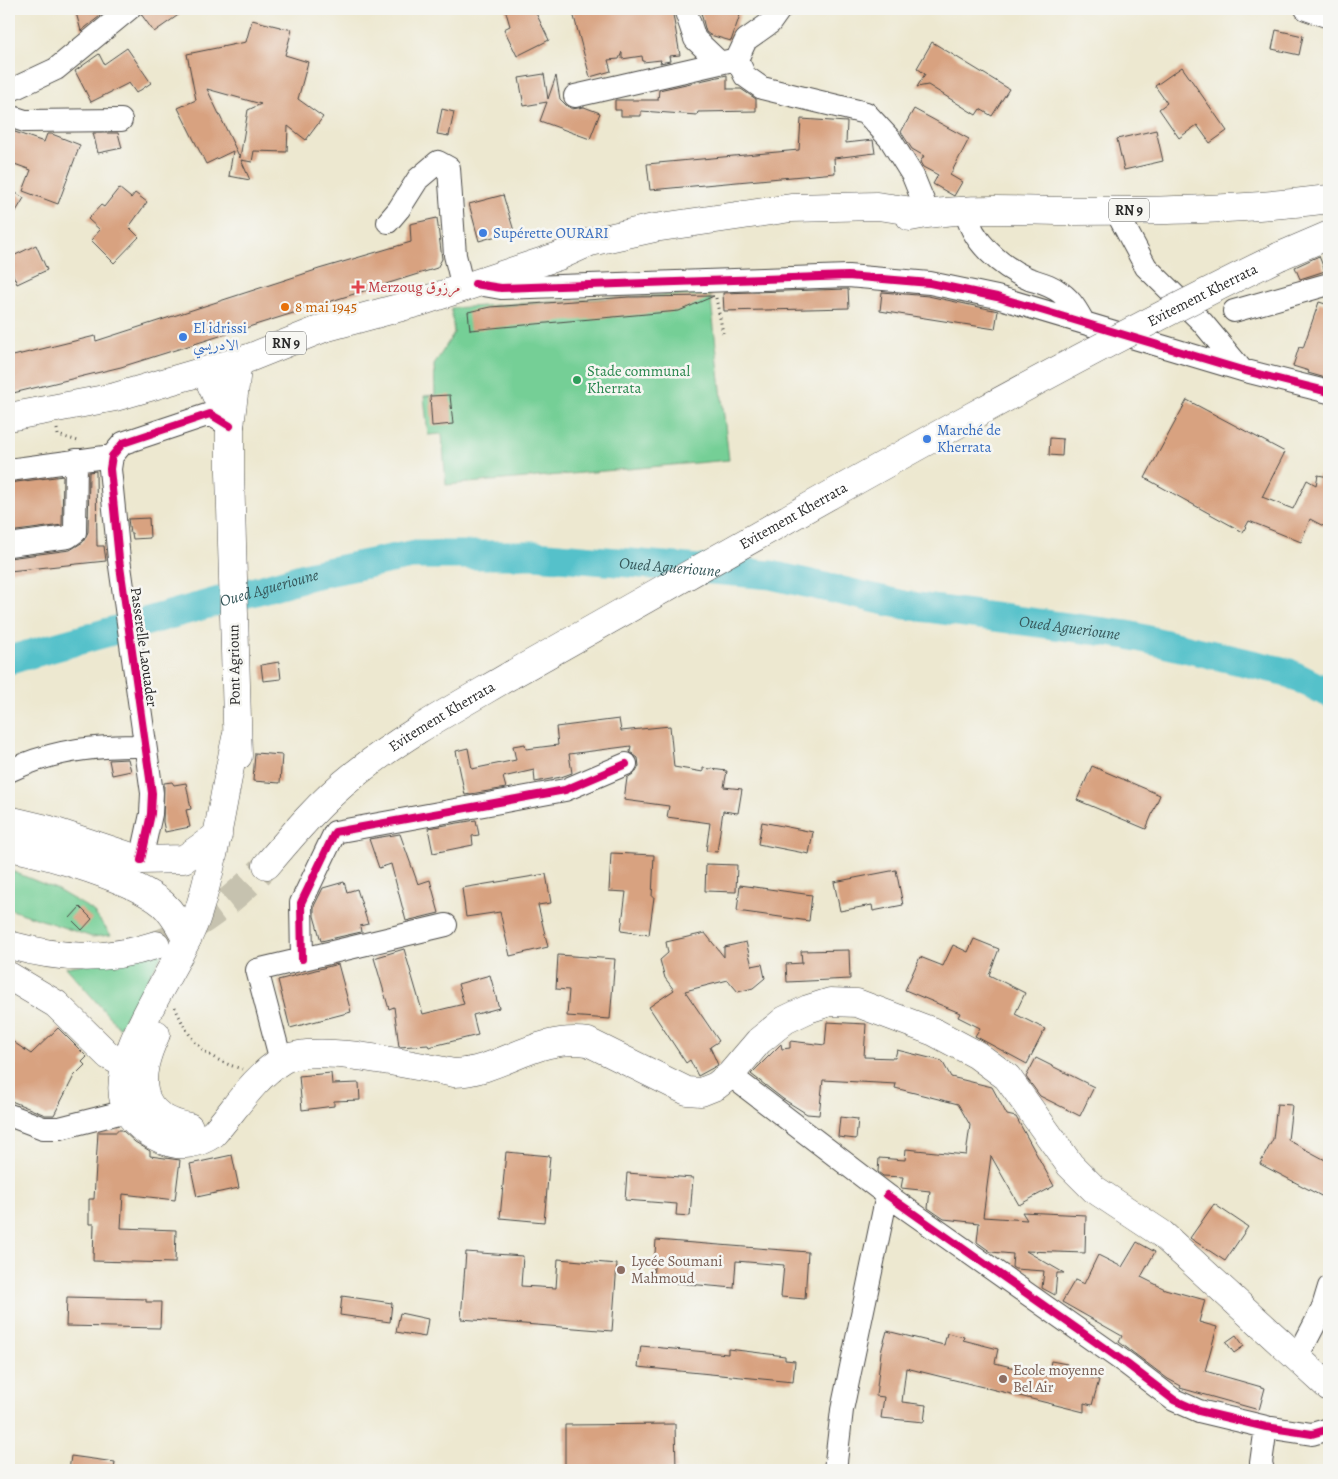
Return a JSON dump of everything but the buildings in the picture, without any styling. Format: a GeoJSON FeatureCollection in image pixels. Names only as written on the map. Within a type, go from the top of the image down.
{"type":"FeatureCollection","features":[{"type":"Feature","properties":{"kind":"main road","name":"RN 9"},"geometry":{"type":"LineString","coordinates":[[9,418],[116,397],[205,371],[238,361],[324,328],[420,302],[560,256],[594,255],[752,229],[832,223],[877,224],[928,213],[966,210],[1116,211],[1287,204],[1329,199]]}},
{"type":"Feature","properties":{"kind":"main road","name":"Evitement Kherrata"},"geometry":{"type":"LineString","coordinates":[[268,865],[313,812],[354,774],[416,731],[511,675],[998,401],[1151,319],[1280,256],[1329,235]]}},
{"type":"Feature","properties":{"kind":"main road","name":"Pont Agrioun"},"geometry":{"type":"LineString","coordinates":[[236,738],[230,426],[238,361]]}},
{"type":"Feature","properties":{"kind":"main road"},"geometry":{"type":"LineString","coordinates":[[205,371],[230,426]]}},
{"type":"Feature","properties":{"kind":"main road"},"geometry":{"type":"LineString","coordinates":[[236,738],[218,835],[208,906],[172,1001],[154,1037],[122,1086],[123,1100],[127,1111],[136,1123],[154,1136],[168,1142],[183,1145],[207,1138],[272,1068],[302,1054],[325,1053],[454,1073],[469,1072],[553,1041],[571,1040],[588,1042],[688,1091],[701,1092],[716,1086],[730,1075],[759,1041],[785,1020],[808,1009],[830,1002],[857,1003],[934,1032],[977,1055],[1007,1077],[1070,1164],[1088,1182],[1123,1209],[1162,1234],[1329,1387]]}},
{"type":"Feature","properties":{"kind":"main road"},"geometry":{"type":"LineString","coordinates":[[224,1120],[203,1127],[189,1127],[160,1118],[146,1099],[134,1070],[135,1040],[187,939],[223,885],[234,834],[239,793],[236,738]]}},
{"type":"Feature","properties":{"kind":"main road"},"geometry":{"type":"LineString","coordinates":[[9,820],[47,829],[181,874],[192,880],[208,906]]}},
{"type":"Feature","properties":{"kind":"main road"},"geometry":{"type":"LineString","coordinates":[[141,860],[184,859],[218,835]]}},
{"type":"Feature","properties":{"kind":"main road"},"geometry":{"type":"LineString","coordinates":[[9,846],[54,858],[138,888],[155,897],[173,914],[187,939]]}},
{"type":"Feature","properties":{"kind":"main road"},"geometry":{"type":"LineString","coordinates":[[11,945],[51,955],[84,958],[124,955],[156,945]]}},
{"type":"Feature","properties":{"kind":"main road"},"geometry":{"type":"LineString","coordinates":[[9,976],[56,1004],[103,1052],[134,1070]]}},
{"type":"Feature","properties":{"kind":"street"},"geometry":{"type":"LineString","coordinates":[[9,91],[56,69],[129,9]]}},
{"type":"Feature","properties":{"kind":"street"},"geometry":{"type":"LineString","coordinates":[[685,9],[695,39],[728,61],[762,88],[866,113],[895,146],[913,176],[928,213]]}},
{"type":"Feature","properties":{"kind":"street"},"geometry":{"type":"LineString","coordinates":[[575,96],[728,61],[746,40],[770,23],[780,9]]}},
{"type":"Feature","properties":{"kind":"street"},"geometry":{"type":"LineString","coordinates":[[1306,9],[1329,17]]}},
{"type":"Feature","properties":{"kind":"street"},"geometry":{"type":"LineString","coordinates":[[9,116],[25,121],[121,120]]}},
{"type":"Feature","properties":{"kind":"street"},"geometry":{"type":"LineString","coordinates":[[388,222],[399,210],[418,179],[438,162],[449,168],[455,255],[469,286],[501,288],[848,276],[930,283],[998,297],[1242,370],[1329,392]]}},
{"type":"Feature","properties":{"kind":"street"},"geometry":{"type":"LineString","coordinates":[[966,210],[968,222],[974,235],[984,246],[1022,274],[1051,286],[1063,294],[1075,308],[1084,323]]}},
{"type":"Feature","properties":{"kind":"street"},"geometry":{"type":"LineString","coordinates":[[1116,211],[1146,267],[1202,322],[1242,370]]}},
{"type":"Feature","properties":{"kind":"street"},"geometry":{"type":"LineString","coordinates":[[1234,310],[1329,284]]}},
{"type":"Feature","properties":{"kind":"street"},"geometry":{"type":"LineString","coordinates":[[9,470],[112,456],[123,443],[210,414],[230,426]]}},
{"type":"Feature","properties":{"kind":"street","name":"Passerelle Laouader"},"geometry":{"type":"LineString","coordinates":[[112,456],[110,469],[119,559],[152,804],[141,860]]}},
{"type":"Feature","properties":{"kind":"street"},"geometry":{"type":"LineString","coordinates":[[9,545],[68,537],[76,532],[76,460]]}},
{"type":"Feature","properties":{"kind":"street"},"geometry":{"type":"LineString","coordinates":[[9,771],[56,752],[143,743]]}},
{"type":"Feature","properties":{"kind":"street"},"geometry":{"type":"LineString","coordinates":[[302,960],[301,903],[335,832],[564,790],[626,764]]}},
{"type":"Feature","properties":{"kind":"street"},"geometry":{"type":"LineString","coordinates":[[272,1068],[257,970],[446,925]]}},
{"type":"Feature","properties":{"kind":"street"},"geometry":{"type":"LineString","coordinates":[[730,1075],[887,1195],[1127,1364],[1174,1400],[1199,1411],[1266,1427],[1312,1434],[1329,1429]]}},
{"type":"Feature","properties":{"kind":"street"},"geometry":{"type":"LineString","coordinates":[[9,1115],[43,1128],[60,1128],[127,1111]]}},
{"type":"Feature","properties":{"kind":"street"},"geometry":{"type":"LineString","coordinates":[[835,1470],[842,1410],[887,1195]]}},
{"type":"Feature","properties":{"kind":"street"},"geometry":{"type":"LineString","coordinates":[[1297,1358],[1322,1310],[1329,1287]]}},
{"type":"Feature","properties":{"kind":"street"},"geometry":{"type":"LineString","coordinates":[[1263,1470],[1261,1463],[1266,1427]]}},
{"type":"Feature","properties":{"kind":"path"},"geometry":{"type":"LineString","coordinates":[[713,280],[723,333]]}},
{"type":"Feature","properties":{"kind":"path"},"geometry":{"type":"LineString","coordinates":[[172,1001],[182,1024],[199,1048],[212,1058],[228,1065],[272,1068]]}},
{"type":"Feature","properties":{"kind":"green space","name":"Stade communal Kherrata"},"geometry":{"type":"Polygon","coordinates":[[[710,292],[729,460],[446,485],[442,434],[428,435],[424,396],[435,395],[434,365],[454,333],[451,308],[710,292]]]}},
{"type":"Feature","properties":{"kind":"green space"},"geometry":{"type":"Polygon","coordinates":[[[9,870],[56,889],[92,910],[111,935],[92,937],[9,909],[9,870]]]}},
{"type":"Feature","properties":{"kind":"green space"},"geometry":{"type":"Polygon","coordinates":[[[165,950],[119,1028],[66,967],[165,950]]]}},
{"type":"Feature","properties":{"kind":"waterway","name":"Oued Aguerioune"},"geometry":{"type":"LineString","coordinates":[[9,660],[312,575],[411,555],[535,555],[771,575],[904,605],[1128,635],[1287,672],[1329,693]]}},
{"type":"Feature","properties":{"kind":"tunnel"},"geometry":{"type":"LineString","coordinates":[[156,945],[187,930],[216,911],[267,865]]}},
{"type":"Feature","properties":{"kind":"cycle path"},"geometry":{"type":"LineString","coordinates":[[475,284],[501,288],[848,276],[930,283],[997,297],[1242,370],[1329,392]]}},
{"type":"Feature","properties":{"kind":"cycle path"},"geometry":{"type":"LineString","coordinates":[[141,860],[151,814],[152,793],[119,559],[110,469],[112,456],[123,443],[210,414],[230,426]]}},
{"type":"Feature","properties":{"kind":"cycle path"},"geometry":{"type":"LineString","coordinates":[[302,959],[301,903],[335,832],[565,790],[626,764]]}},
{"type":"Feature","properties":{"kind":"cycle path"},"geometry":{"type":"LineString","coordinates":[[887,1195],[1127,1364],[1174,1400],[1199,1411],[1266,1427],[1312,1434],[1329,1429]]}},
{"type":"Feature","properties":{"kind":"place","name":"Supérette OURARI"},"geometry":{"type":"Point","coordinates":[483,233]}},
{"type":"Feature","properties":{"kind":"place","name":"Merzoug مرزوق"},"geometry":{"type":"Point","coordinates":[358,287]}},
{"type":"Feature","properties":{"kind":"place","name":"8 mai 1945"},"geometry":{"type":"Point","coordinates":[285,307]}},
{"type":"Feature","properties":{"kind":"place","name":"El idrissi الادريسي"},"geometry":{"type":"Point","coordinates":[183,337]}},
{"type":"Feature","properties":{"kind":"place","name":"Stade communal Kherrata"},"geometry":{"type":"Point","coordinates":[577,380]}},
{"type":"Feature","properties":{"kind":"place","name":"Marché de Kherrata"},"geometry":{"type":"Point","coordinates":[927,439]}},
{"type":"Feature","properties":{"kind":"place","name":"Lycée Soumani Mahmoud"},"geometry":{"type":"Point","coordinates":[621,1270]}},
{"type":"Feature","properties":{"kind":"place","name":"Ecole moyenne Bel Air"},"geometry":{"type":"Point","coordinates":[1003,1379]}}]}
